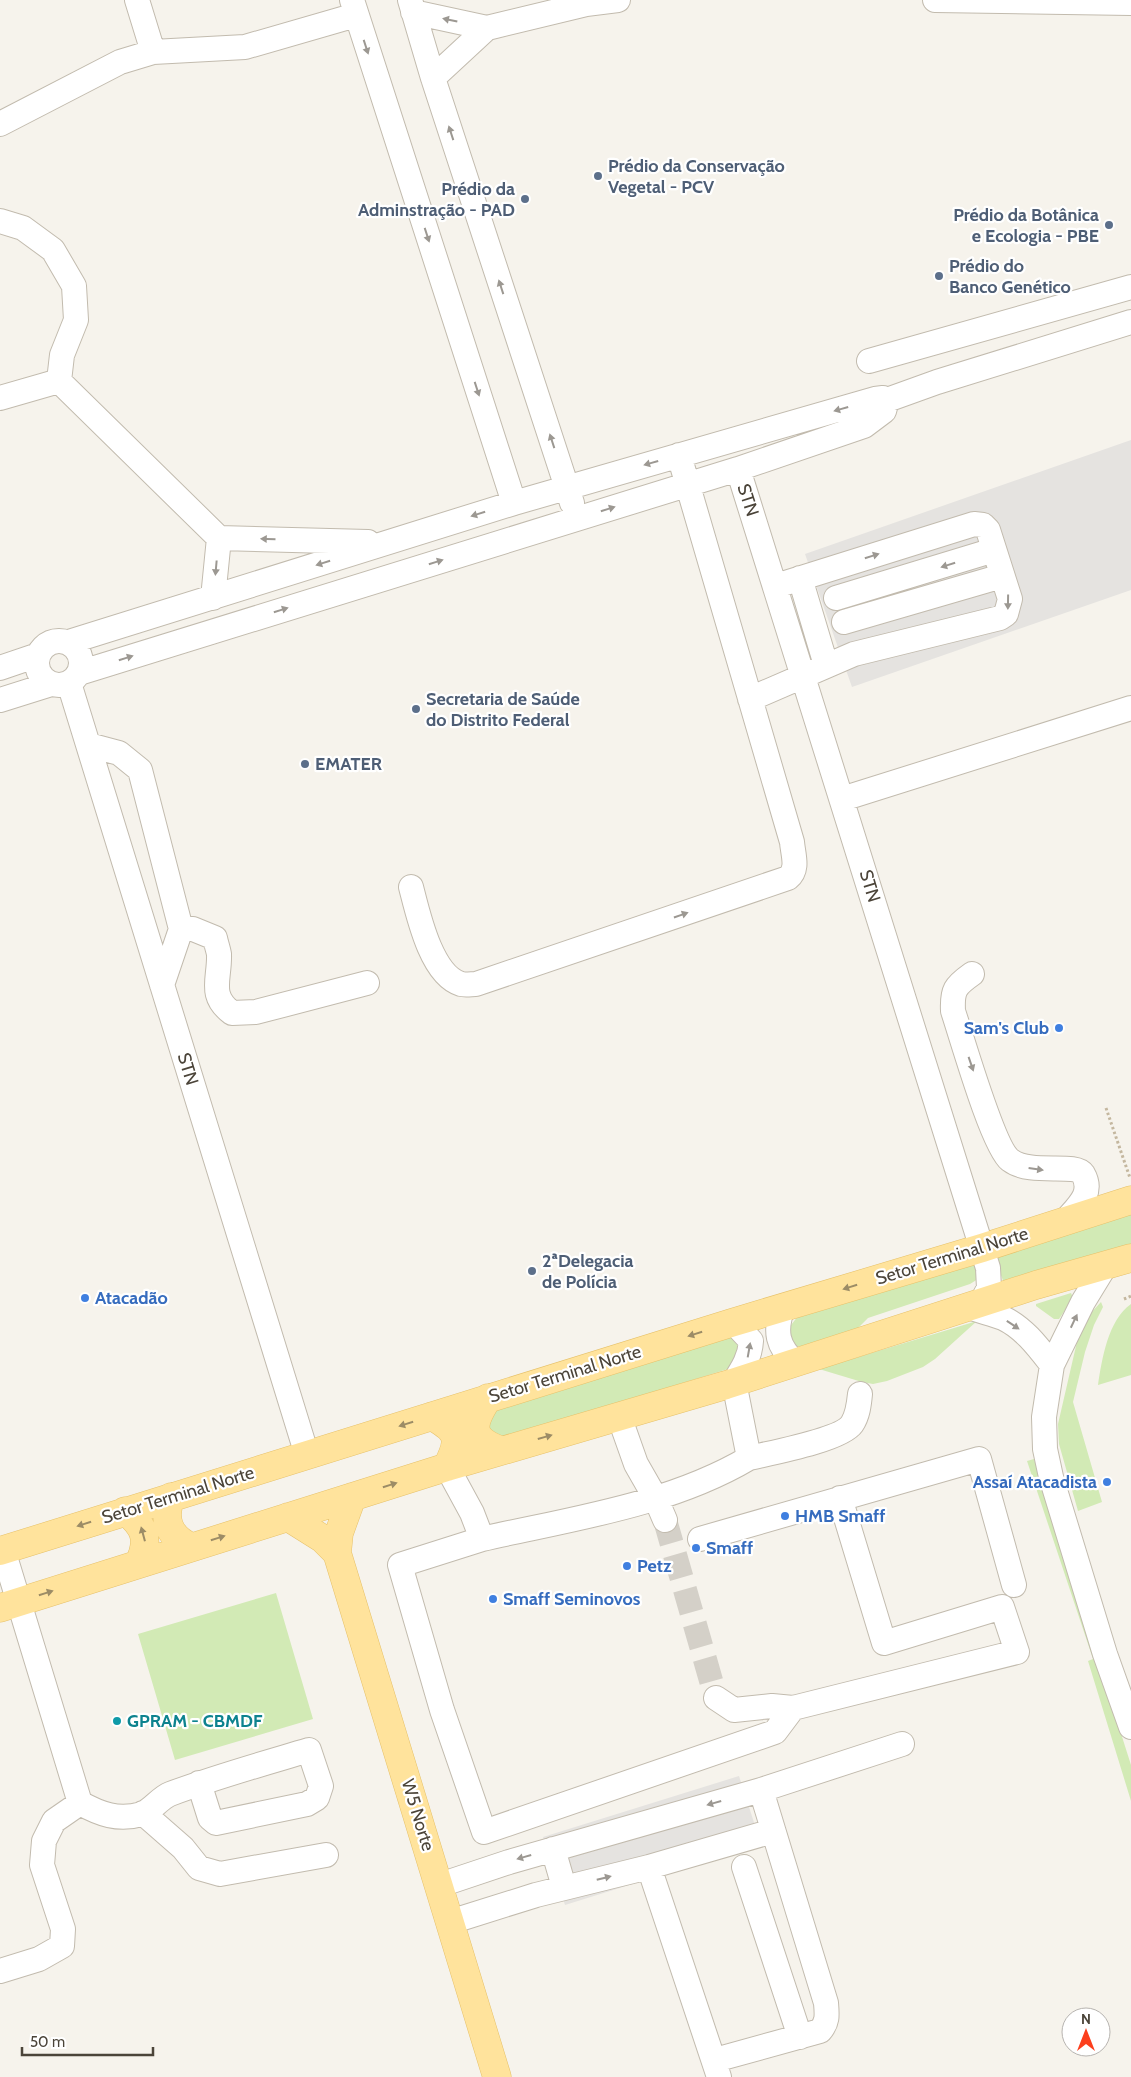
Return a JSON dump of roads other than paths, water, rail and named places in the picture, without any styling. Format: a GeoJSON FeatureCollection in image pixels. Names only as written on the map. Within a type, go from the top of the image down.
{"type":"FeatureCollection","features":[{"type":"Feature","properties":{"kind":"main road","name":"Setor Terminal Norte"},"geometry":{"type":"LineString","coordinates":[[2,1550],[731,1323],[982,1248],[1131,1200]]}},
{"type":"Feature","properties":{"kind":"main road"},"geometry":{"type":"LineString","coordinates":[[10,1605],[447,1466],[796,1364],[975,1305],[1131,1258]]}},
{"type":"Feature","properties":{"kind":"main road"},"geometry":{"type":"LineString","coordinates":[[488,1398],[477,1414],[475,1422],[476,1432],[482,1440],[500,1450]]}},
{"type":"Feature","properties":{"kind":"main road"},"geometry":{"type":"LineString","coordinates":[[432,1416],[452,1429],[456,1436],[457,1444],[447,1466]]}},
{"type":"Feature","properties":{"kind":"main road"},"geometry":{"type":"LineString","coordinates":[[171,1497],[167,1506],[168,1527],[181,1543],[191,1547]]}},
{"type":"Feature","properties":{"kind":"main road","name":"W5 Norte"},"geometry":{"type":"LineString","coordinates":[[352,1497],[338,1533],[337,1554],[440,1885],[497,2077]]}},
{"type":"Feature","properties":{"kind":"main road"},"geometry":{"type":"LineString","coordinates":[[125,1511],[135,1518],[142,1528],[145,1540],[144,1552],[139,1563]]}},
{"type":"Feature","properties":{"kind":"main road","name":"W5 Norte"},"geometry":{"type":"LineString","coordinates":[[288,1517],[323,1539],[337,1554]]}},
{"type":"Feature","properties":{"kind":"street"},"geometry":{"type":"LineString","coordinates":[[137,0],[153,52]]}},
{"type":"Feature","properties":{"kind":"street"},"geometry":{"type":"LineString","coordinates":[[433,78],[487,28],[586,4],[618,0]]}},
{"type":"Feature","properties":{"kind":"street"},"geometry":{"type":"LineString","coordinates":[[935,0],[1131,3]]}},
{"type":"Feature","properties":{"kind":"street"},"geometry":{"type":"LineString","coordinates":[[412,6],[487,28]]}},
{"type":"Feature","properties":{"kind":"street"},"geometry":{"type":"LineString","coordinates":[[412,6],[433,78],[576,518]]}},
{"type":"Feature","properties":{"kind":"street"},"geometry":{"type":"LineString","coordinates":[[0,124],[120,62],[153,52],[245,47],[354,8],[514,503]]}},
{"type":"Feature","properties":{"kind":"street"},"geometry":{"type":"LineString","coordinates":[[0,221],[22,228],[53,250],[74,286],[76,320],[62,355],[59,381]]}},
{"type":"Feature","properties":{"kind":"street"},"geometry":{"type":"LineString","coordinates":[[869,361],[1131,287]]}},
{"type":"Feature","properties":{"kind":"street"},"geometry":{"type":"LineString","coordinates":[[0,668],[38,655],[47,644],[54,641],[69,642],[514,503],[875,399],[883,398],[887,400],[938,382],[1131,322]]}},
{"type":"Feature","properties":{"kind":"street"},"geometry":{"type":"LineString","coordinates":[[59,381],[219,538],[387,542]]}},
{"type":"Feature","properties":{"kind":"street"},"geometry":{"type":"LineString","coordinates":[[0,398],[59,381]]}},
{"type":"Feature","properties":{"kind":"street"},"geometry":{"type":"LineString","coordinates":[[0,700],[576,518],[738,469],[864,426],[884,411],[887,400]]}},
{"type":"Feature","properties":{"kind":"street"},"geometry":{"type":"LineString","coordinates":[[411,887],[430,951],[447,975],[461,984],[476,984],[788,878],[793,874],[795,868],[792,842],[679,455]]}},
{"type":"Feature","properties":{"kind":"street","name":"STN"},"geometry":{"type":"LineString","coordinates":[[738,469],[982,1248],[990,1278],[990,1288],[975,1305]]}},
{"type":"Feature","properties":{"kind":"street"},"geometry":{"type":"LineString","coordinates":[[750,699],[854,654],[1000,618],[1006,614],[1010,599],[988,530],[983,525],[974,524],[776,586]]}},
{"type":"Feature","properties":{"kind":"street"},"geometry":{"type":"LineString","coordinates":[[213,598],[219,538]]}},
{"type":"Feature","properties":{"kind":"street"},"geometry":{"type":"LineString","coordinates":[[836,598],[994,550]]}},
{"type":"Feature","properties":{"kind":"street"},"geometry":{"type":"LineString","coordinates":[[826,570],[854,654]]}},
{"type":"Feature","properties":{"kind":"street"},"geometry":{"type":"LineString","coordinates":[[844,622],[1002,576]]}},
{"type":"Feature","properties":{"kind":"street"},"geometry":{"type":"LineString","coordinates":[[800,578],[826,665]]}},
{"type":"Feature","properties":{"kind":"street"},"geometry":{"type":"LineString","coordinates":[[67,680],[81,659],[75,647],[69,642]]}},
{"type":"Feature","properties":{"kind":"street"},"geometry":{"type":"LineString","coordinates":[[38,655],[37,669],[45,681],[67,680]]}},
{"type":"Feature","properties":{"kind":"street","name":"STN"},"geometry":{"type":"LineString","coordinates":[[67,680],[89,745],[307,1454]]}},
{"type":"Feature","properties":{"kind":"street"},"geometry":{"type":"LineString","coordinates":[[842,799],[1131,708]]}},
{"type":"Feature","properties":{"kind":"street"},"geometry":{"type":"LineString","coordinates":[[1102,717],[1131,720]]}},
{"type":"Feature","properties":{"kind":"street"},"geometry":{"type":"LineString","coordinates":[[89,745],[119,753],[140,770],[181,929],[162,985]]}},
{"type":"Feature","properties":{"kind":"street"},"geometry":{"type":"LineString","coordinates":[[181,929],[193,929],[215,938],[219,953],[215,986],[223,1006],[232,1013],[256,1012],[366,983]]}},
{"type":"Feature","properties":{"kind":"street"},"geometry":{"type":"LineString","coordinates":[[972,974],[957,985],[952,998],[953,1011],[994,1133],[1008,1158],[1015,1164],[1045,1170],[1076,1169],[1083,1174],[1088,1187],[1084,1200],[1066,1220]]}},
{"type":"Feature","properties":{"kind":"street"},"geometry":{"type":"LineString","coordinates":[[1105,1266],[1083,1302],[1052,1365],[1044,1418],[1045,1449],[1051,1477],[1105,1654],[1131,1727]]}},
{"type":"Feature","properties":{"kind":"street"},"geometry":{"type":"LineString","coordinates":[[975,1305],[1017,1327],[1036,1344],[1052,1365]]}},
{"type":"Feature","properties":{"kind":"street"},"geometry":{"type":"LineString","coordinates":[[783,1307],[778,1327],[779,1340],[786,1355],[796,1364]]}},
{"type":"Feature","properties":{"kind":"street"},"geometry":{"type":"LineString","coordinates":[[731,1323],[738,1327],[751,1341],[750,1352],[734,1382],[749,1458]]}},
{"type":"Feature","properties":{"kind":"street"},"geometry":{"type":"LineString","coordinates":[[793,1708],[775,1732],[484,1832],[442,1710],[400,1565],[482,1539],[660,1510],[749,1458],[830,1438],[851,1425],[858,1411],[860,1394]]}},
{"type":"Feature","properties":{"kind":"street"},"geometry":{"type":"LineString","coordinates":[[620,1416],[636,1464],[660,1510]]}},
{"type":"Feature","properties":{"kind":"street"},"geometry":{"type":"LineString","coordinates":[[700,1540],[979,1459],[1014,1585]]}},
{"type":"Feature","properties":{"kind":"street"},"geometry":{"type":"LineString","coordinates":[[447,1466],[472,1513],[482,1539]]}},
{"type":"Feature","properties":{"kind":"street"},"geometry":{"type":"LineString","coordinates":[[716,1698],[734,1710],[772,1706],[793,1708],[1017,1652],[1002,1607],[884,1643],[840,1498]]}},
{"type":"Feature","properties":{"kind":"street"},"geometry":{"type":"LineString","coordinates":[[2,1550],[10,1605],[80,1803],[99,1814],[118,1817],[143,1814],[166,1796],[199,1783],[309,1750],[321,1786],[317,1798],[307,1804],[216,1823],[210,1818],[199,1783]]}},
{"type":"Feature","properties":{"kind":"street"},"geometry":{"type":"LineString","coordinates":[[440,1885],[552,1849],[761,1790],[902,1744]]}},
{"type":"Feature","properties":{"kind":"street"},"geometry":{"type":"LineString","coordinates":[[649,1867],[717,2069],[820,2031],[826,2025],[828,2016],[826,2003],[761,1790]]}},
{"type":"Feature","properties":{"kind":"street"},"geometry":{"type":"LineString","coordinates":[[0,1971],[39,1959],[62,1946],[63,1929],[42,1864],[44,1841],[54,1821],[80,1803]]}},
{"type":"Feature","properties":{"kind":"street"},"geometry":{"type":"LineString","coordinates":[[143,1814],[182,1848],[200,1868],[220,1874],[326,1855]]}},
{"type":"Feature","properties":{"kind":"street"},"geometry":{"type":"LineString","coordinates":[[450,1922],[564,1887],[649,1867],[773,1831]]}},
{"type":"Feature","properties":{"kind":"street"},"geometry":{"type":"LineString","coordinates":[[552,1849],[564,1887]]}},
{"type":"Feature","properties":{"kind":"street"},"geometry":{"type":"LineString","coordinates":[[744,1868],[800,2037]]}},
{"type":"Feature","properties":{"kind":"tunnel"},"geometry":{"type":"LineString","coordinates":[[665,1520],[716,1698]]}},
{"type":"Feature","properties":{"kind":"place","name":"Prédio da Conservação Vegetal - PCV"},"geometry":{"type":"Point","coordinates":[598,176]}},
{"type":"Feature","properties":{"kind":"place","name":"Prédio da Adminstração - PAD"},"geometry":{"type":"Point","coordinates":[525,199]}},
{"type":"Feature","properties":{"kind":"place","name":"Prédio da Botânica e Ecologia - PBE"},"geometry":{"type":"Point","coordinates":[1109,225]}},
{"type":"Feature","properties":{"kind":"place","name":"Prédio do Banco Genético"},"geometry":{"type":"Point","coordinates":[939,276]}},
{"type":"Feature","properties":{"kind":"place","name":"Secretaria de Saúde do Distrito Federal"},"geometry":{"type":"Point","coordinates":[416,709]}},
{"type":"Feature","properties":{"kind":"place","name":"EMATER"},"geometry":{"type":"Point","coordinates":[305,764]}},
{"type":"Feature","properties":{"kind":"place","name":"Sam's Club"},"geometry":{"type":"Point","coordinates":[1059,1028]}},
{"type":"Feature","properties":{"kind":"place","name":"2ªDelegacia de Polícia"},"geometry":{"type":"Point","coordinates":[532,1271]}},
{"type":"Feature","properties":{"kind":"place","name":"Atacadão"},"geometry":{"type":"Point","coordinates":[85,1298]}},
{"type":"Feature","properties":{"kind":"place","name":"Assaí Atacadista"},"geometry":{"type":"Point","coordinates":[1107,1482]}},
{"type":"Feature","properties":{"kind":"place","name":"HMB Smaff"},"geometry":{"type":"Point","coordinates":[785,1516]}},
{"type":"Feature","properties":{"kind":"place","name":"Smaff"},"geometry":{"type":"Point","coordinates":[696,1548]}},
{"type":"Feature","properties":{"kind":"place","name":"Petz"},"geometry":{"type":"Point","coordinates":[627,1566]}},
{"type":"Feature","properties":{"kind":"place","name":"Smaff Seminovos"},"geometry":{"type":"Point","coordinates":[493,1599]}},
{"type":"Feature","properties":{"kind":"place","name":"GPRAM - CBMDF"},"geometry":{"type":"Point","coordinates":[117,1721]}}]}
